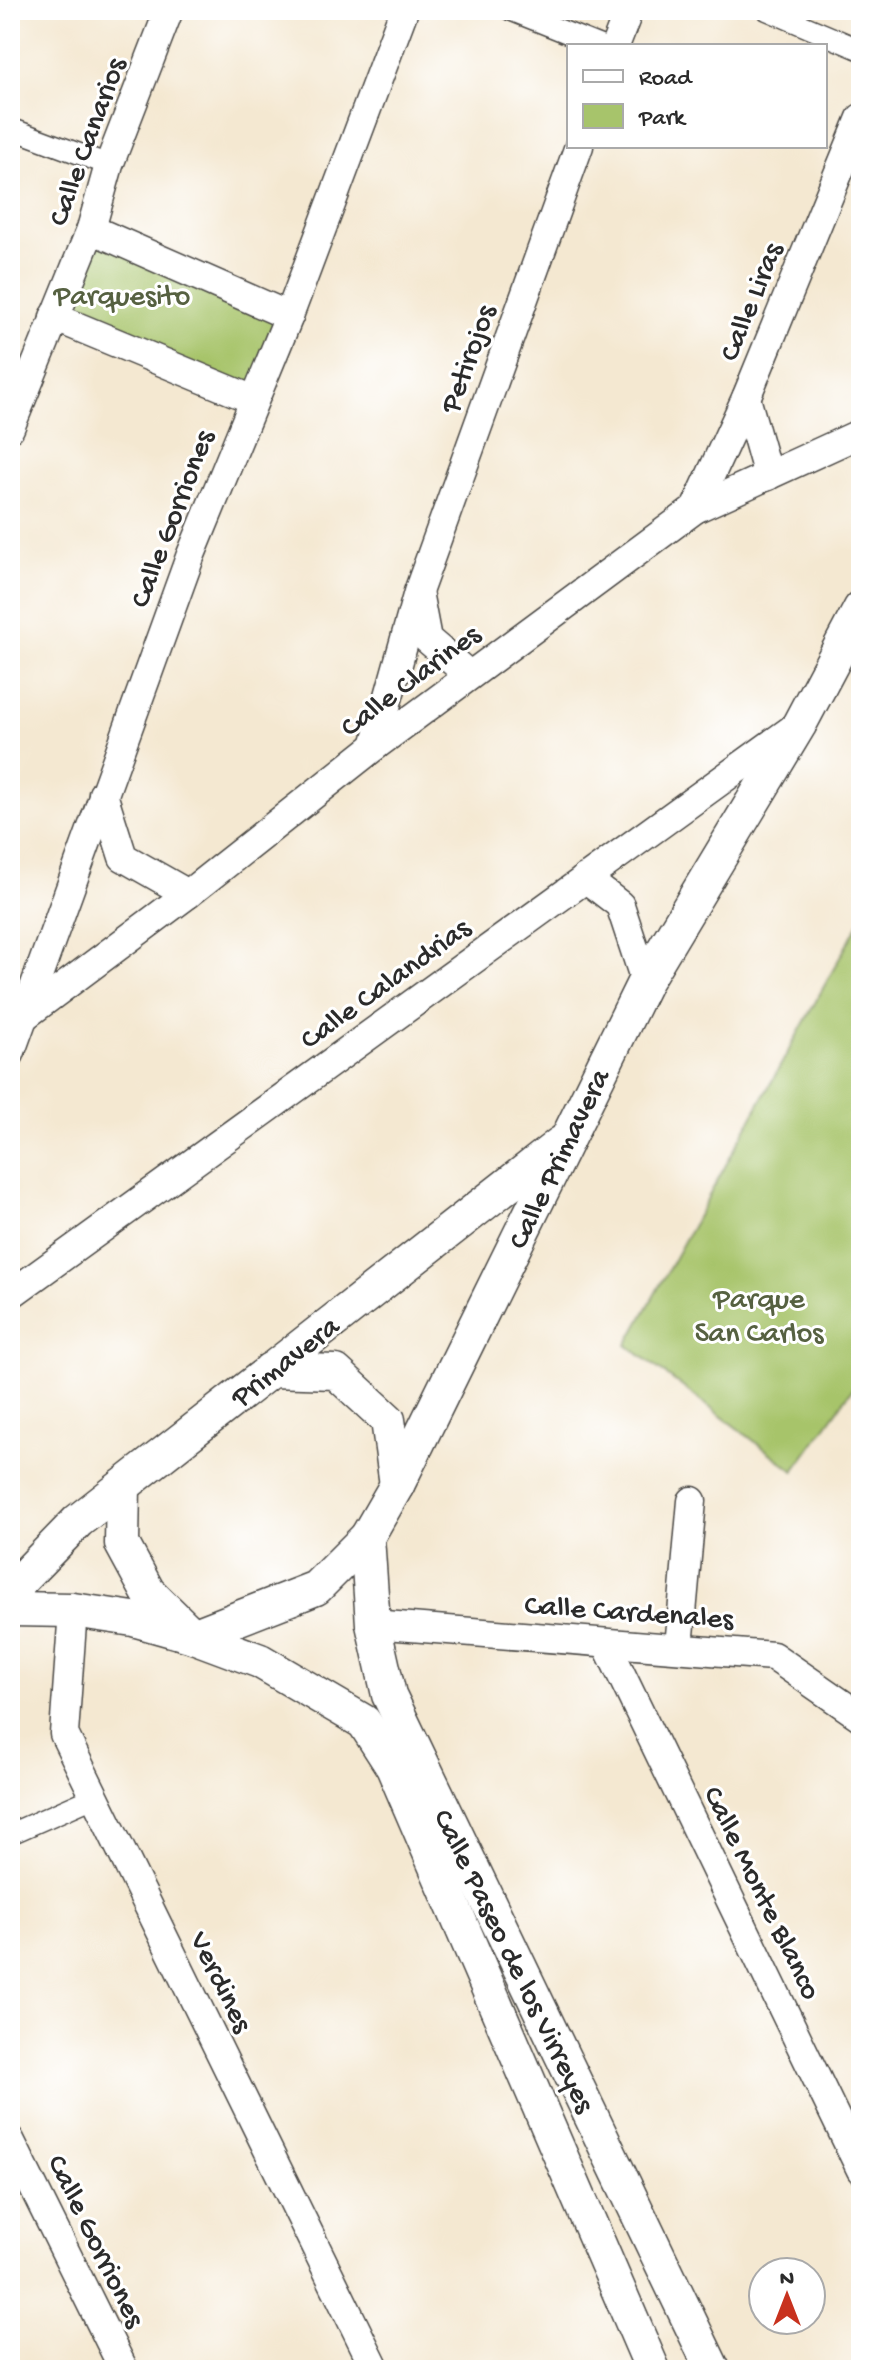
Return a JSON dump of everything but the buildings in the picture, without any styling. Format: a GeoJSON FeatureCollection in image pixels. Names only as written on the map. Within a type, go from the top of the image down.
{"type":"FeatureCollection","features":[{"type":"Feature","properties":{"kind":"street","name":"Calle Canarios"},"geometry":{"type":"LineString","coordinates":[[12,414],[91,229],[109,165],[169,10]]}},
{"type":"Feature","properties":{"kind":"street","name":"Calle Gorriones"},"geometry":{"type":"LineString","coordinates":[[10,1054],[190,557],[289,316],[404,10]]}},
{"type":"Feature","properties":{"kind":"street"},"geometry":{"type":"LineString","coordinates":[[510,10],[595,44]]}},
{"type":"Feature","properties":{"kind":"street"},"geometry":{"type":"LineString","coordinates":[[616,44],[629,10]]}},
{"type":"Feature","properties":{"kind":"street"},"geometry":{"type":"LineString","coordinates":[[767,10],[861,50]]}},
{"type":"Feature","properties":{"kind":"street","name":"Calle Liras"},"geometry":{"type":"LineString","coordinates":[[695,509],[746,398],[861,118]]}},
{"type":"Feature","properties":{"kind":"street"},"geometry":{"type":"LineString","coordinates":[[10,128],[109,165]]}},
{"type":"Feature","properties":{"kind":"street","name":"Petirojos"},"geometry":{"type":"LineString","coordinates":[[375,746],[418,592],[578,148]]}},
{"type":"Feature","properties":{"kind":"street"},"geometry":{"type":"LineString","coordinates":[[91,229],[289,316]]}},
{"type":"Feature","properties":{"kind":"street"},"geometry":{"type":"LineString","coordinates":[[54,317],[254,400]]}},
{"type":"Feature","properties":{"kind":"street"},"geometry":{"type":"LineString","coordinates":[[746,398],[768,476]]}},
{"type":"Feature","properties":{"kind":"street","name":"Calle Clarines"},"geometry":{"type":"LineString","coordinates":[[22,1018],[188,894],[375,746],[695,509],[861,433]]}},
{"type":"Feature","properties":{"kind":"street"},"geometry":{"type":"LineString","coordinates":[[418,592],[427,639],[469,675]]}},
{"type":"Feature","properties":{"kind":"street","name":"Calle Primavera"},"geometry":{"type":"LineString","coordinates":[[193,1636],[316,1588],[367,1537],[397,1485],[645,981],[799,725],[861,608]]}},
{"type":"Feature","properties":{"kind":"street","name":"Calle Calandrias"},"geometry":{"type":"LineString","coordinates":[[10,1295],[799,725]]}},
{"type":"Feature","properties":{"kind":"street"},"geometry":{"type":"LineString","coordinates":[[103,794],[123,857],[188,894]]}},
{"type":"Feature","properties":{"kind":"street"},"geometry":{"type":"LineString","coordinates":[[585,878],[620,905],[645,981]]}},
{"type":"Feature","properties":{"kind":"street","name":"Primavera"},"geometry":{"type":"LineString","coordinates":[[10,1591],[78,1521],[566,1139]]}},
{"type":"Feature","properties":{"kind":"street"},"geometry":{"type":"LineString","coordinates":[[270,1370],[336,1372],[388,1420],[397,1485]]}},
{"type":"Feature","properties":{"kind":"street"},"geometry":{"type":"LineString","coordinates":[[123,1486],[122,1544],[148,1592],[193,1636]]}},
{"type":"Feature","properties":{"kind":"street"},"geometry":{"type":"LineString","coordinates":[[679,1647],[692,1501]]}},
{"type":"Feature","properties":{"kind":"street","name":"Calle Paseo de los Virreyes"},"geometry":{"type":"LineString","coordinates":[[367,1537],[373,1624],[389,1695],[713,2370]]}},
{"type":"Feature","properties":{"kind":"street"},"geometry":{"type":"LineString","coordinates":[[10,1609],[73,1610],[133,1619],[193,1636],[260,1661],[364,1722],[389,1695]]}},
{"type":"Feature","properties":{"kind":"street","name":"Verdines"},"geometry":{"type":"LineString","coordinates":[[73,1610],[64,1734],[376,2370]]}},
{"type":"Feature","properties":{"kind":"street","name":"Calle Cardenales"},"geometry":{"type":"LineString","coordinates":[[373,1624],[773,1656],[861,1717]]}},
{"type":"Feature","properties":{"kind":"street","name":"Calle Monte Blanco"},"geometry":{"type":"LineString","coordinates":[[606,1643],[861,2170]]}},
{"type":"Feature","properties":{"kind":"street","name":"Calle Paseo de los Virreyes"},"geometry":{"type":"LineString","coordinates":[[364,1722],[393,1767],[653,2370]]}},
{"type":"Feature","properties":{"kind":"street"},"geometry":{"type":"LineString","coordinates":[[10,1834],[94,1797]]}},
{"type":"Feature","properties":{"kind":"street","name":"Calle Gorriones"},"geometry":{"type":"LineString","coordinates":[[10,2140],[124,2370]]}},
{"type":"Feature","properties":{"kind":"green space","name":"Parquesito"},"geometry":{"type":"Polygon","coordinates":[[[91,229],[289,316],[254,400],[54,317],[91,229]]]}},
{"type":"Feature","properties":{"kind":"green space","name":"Parque San Carlos"},"geometry":{"type":"Polygon","coordinates":[[[861,919],[861,1377],[794,1471],[627,1345],[861,919]]]}}]}
